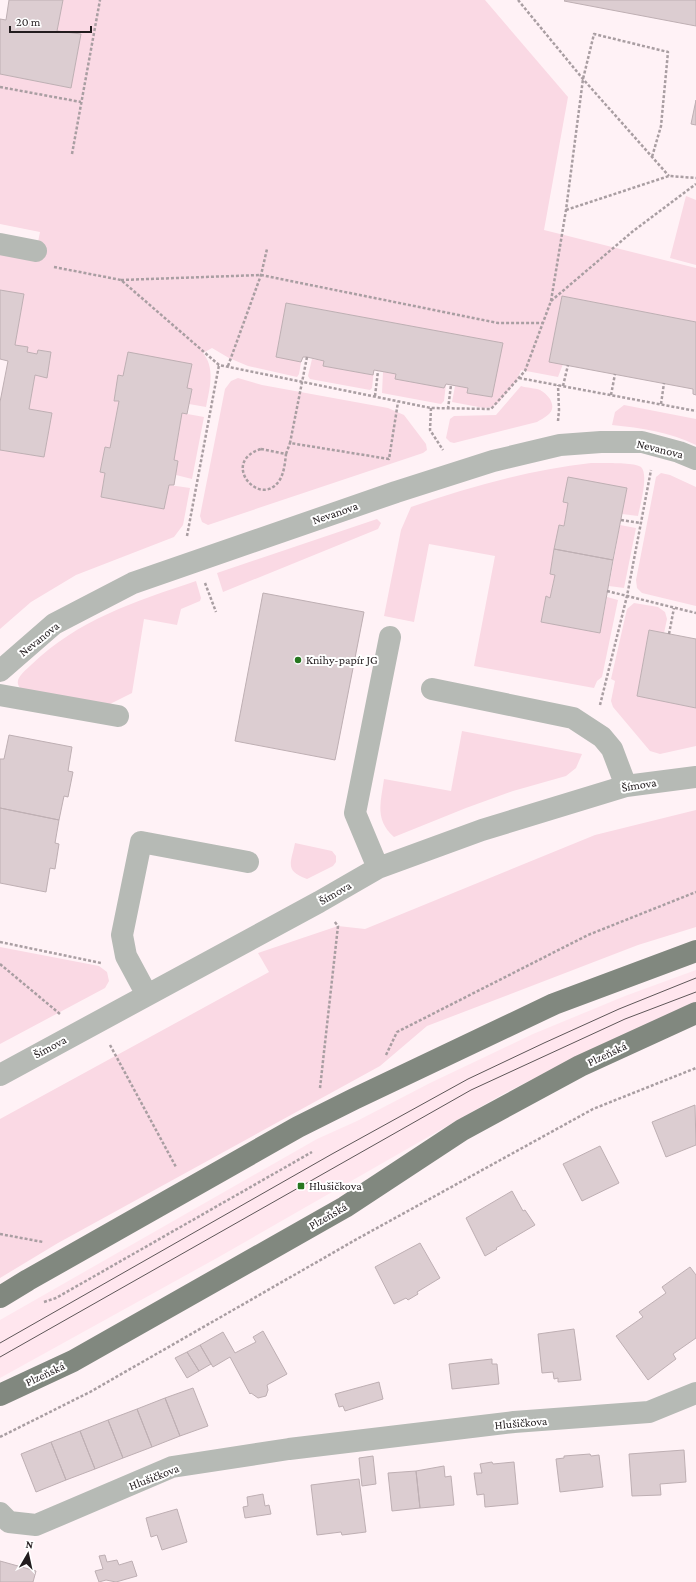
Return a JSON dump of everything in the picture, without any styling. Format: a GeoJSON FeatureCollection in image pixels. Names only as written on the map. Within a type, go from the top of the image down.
{"type":"FeatureCollection","features":[{"type":"Feature","properties":{"kind":"main road"},"geometry":{"type":"LineString","coordinates":[[0,1297],[292,1131],[354,1099],[554,1004],[696,952]]}},
{"type":"Feature","properties":{"kind":"main road","name":"Plzeňská"},"geometry":{"type":"LineString","coordinates":[[0,1395],[73,1361],[345,1207],[462,1130],[580,1066],[696,1013]]}},
{"type":"Feature","properties":{"kind":"street"},"geometry":{"type":"LineString","coordinates":[[0,244],[42,258]]}},
{"type":"Feature","properties":{"kind":"street","name":"Nevanova"},"geometry":{"type":"LineString","coordinates":[[0,671],[54,624],[134,583],[396,492],[493,461],[560,445],[601,442],[642,442],[679,452],[696,459]]}},
{"type":"Feature","properties":{"kind":"street"},"geometry":{"type":"LineString","coordinates":[[378,868],[356,814],[390,637]]}},
{"type":"Feature","properties":{"kind":"street"},"geometry":{"type":"LineString","coordinates":[[432,689],[573,718],[602,737],[612,749],[626,786]]}},
{"type":"Feature","properties":{"kind":"street"},"geometry":{"type":"LineString","coordinates":[[0,695],[118,716]]}},
{"type":"Feature","properties":{"kind":"street","name":"Šímova"},"geometry":{"type":"LineString","coordinates":[[0,1075],[319,902],[378,868],[482,830],[626,786],[696,778]]}},
{"type":"Feature","properties":{"kind":"street"},"geometry":{"type":"LineString","coordinates":[[147,995],[126,956],[122,936],[141,842],[248,862]]}},
{"type":"Feature","properties":{"kind":"street","name":"Hlušičkova"},"geometry":{"type":"LineString","coordinates":[[0,1513],[8,1522],[36,1525],[172,1467],[289,1449],[514,1422],[649,1412],[696,1393]]}},
{"type":"Feature","properties":{"kind":"path"},"geometry":{"type":"LineString","coordinates":[[72,154],[100,0]]}},
{"type":"Feature","properties":{"kind":"path"},"geometry":{"type":"LineString","coordinates":[[518,0],[583,79],[669,176]]}},
{"type":"Feature","properties":{"kind":"path"},"geometry":{"type":"LineString","coordinates":[[121,280],[219,365],[431,408],[491,409],[525,371],[551,301],[566,210],[583,79],[594,34],[668,52],[661,126],[652,157]]}},
{"type":"Feature","properties":{"kind":"path"},"geometry":{"type":"LineString","coordinates":[[0,87],[81,102]]}},
{"type":"Feature","properties":{"kind":"path"},"geometry":{"type":"LineString","coordinates":[[566,210],[669,176],[696,178]]}},
{"type":"Feature","properties":{"kind":"path"},"geometry":{"type":"LineString","coordinates":[[551,301],[632,232],[696,184]]}},
{"type":"Feature","properties":{"kind":"path"},"geometry":{"type":"LineString","coordinates":[[228,366],[261,275],[267,249]]}},
{"type":"Feature","properties":{"kind":"path"},"geometry":{"type":"LineString","coordinates":[[42,258],[121,280],[261,275],[498,322],[542,323]]}},
{"type":"Feature","properties":{"kind":"path"},"geometry":{"type":"LineString","coordinates":[[286,454],[261,450],[255,451],[246,459],[243,465],[245,477],[248,483],[260,489],[274,487],[282,476],[286,454],[290,443],[306,358]]}},
{"type":"Feature","properties":{"kind":"path"},"geometry":{"type":"LineString","coordinates":[[186,536],[219,365]]}},
{"type":"Feature","properties":{"kind":"path"},"geometry":{"type":"LineString","coordinates":[[563,386],[568,365]]}},
{"type":"Feature","properties":{"kind":"path"},"geometry":{"type":"LineString","coordinates":[[375,397],[378,371]]}},
{"type":"Feature","properties":{"kind":"path"},"geometry":{"type":"LineString","coordinates":[[611,395],[615,374]]}},
{"type":"Feature","properties":{"kind":"path"},"geometry":{"type":"LineString","coordinates":[[519,378],[696,411]]}},
{"type":"Feature","properties":{"kind":"path"},"geometry":{"type":"LineString","coordinates":[[661,404],[664,383]]}},
{"type":"Feature","properties":{"kind":"path"},"geometry":{"type":"LineString","coordinates":[[448,409],[451,385]]}},
{"type":"Feature","properties":{"kind":"path"},"geometry":{"type":"LineString","coordinates":[[558,385],[558,421]]}},
{"type":"Feature","properties":{"kind":"path"},"geometry":{"type":"LineString","coordinates":[[290,443],[389,459],[398,402]]}},
{"type":"Feature","properties":{"kind":"path"},"geometry":{"type":"LineString","coordinates":[[431,408],[430,430],[446,456]]}},
{"type":"Feature","properties":{"kind":"path"},"geometry":{"type":"LineString","coordinates":[[600,706],[627,596],[652,466]]}},
{"type":"Feature","properties":{"kind":"path"},"geometry":{"type":"LineString","coordinates":[[621,520],[641,523]]}},
{"type":"Feature","properties":{"kind":"path"},"geometry":{"type":"LineString","coordinates":[[204,578],[216,612]]}},
{"type":"Feature","properties":{"kind":"path"},"geometry":{"type":"LineString","coordinates":[[608,591],[696,613]]}},
{"type":"Feature","properties":{"kind":"path"},"geometry":{"type":"LineString","coordinates":[[669,634],[674,608]]}},
{"type":"Feature","properties":{"kind":"path"},"geometry":{"type":"LineString","coordinates":[[384,1060],[397,1032],[588,935],[696,892]]}},
{"type":"Feature","properties":{"kind":"path"},"geometry":{"type":"LineString","coordinates":[[320,1088],[338,926],[333,920]]}},
{"type":"Feature","properties":{"kind":"path"},"geometry":{"type":"LineString","coordinates":[[0,942],[100,962],[107,966]]}},
{"type":"Feature","properties":{"kind":"path"},"geometry":{"type":"LineString","coordinates":[[0,964],[62,1016]]}},
{"type":"Feature","properties":{"kind":"path"},"geometry":{"type":"LineString","coordinates":[[97,1022],[177,1169]]}},
{"type":"Feature","properties":{"kind":"path"},"geometry":{"type":"LineString","coordinates":[[0,1437],[90,1392],[357,1239],[593,1109],[696,1068]]}},
{"type":"Feature","properties":{"kind":"path"},"geometry":{"type":"LineString","coordinates":[[40,1304],[56,1298],[312,1152]]}},
{"type":"Feature","properties":{"kind":"path"},"geometry":{"type":"LineString","coordinates":[[0,1234],[47,1243]]}},
{"type":"Feature","properties":{"kind":"shaded area"},"geometry":{"type":"Polygon","coordinates":[[[63,0],[485,0],[568,97],[544,230],[696,268],[696,322],[562,296],[549,361],[563,364],[558,377],[521,370],[517,380],[499,402],[492,407],[484,408],[452,402],[455,386],[468,388],[467,393],[492,397],[502,343],[287,303],[276,357],[302,357],[299,374],[297,377],[248,366],[229,358],[212,348],[203,353],[207,359],[210,373],[210,387],[206,407],[189,404],[192,389],[119,375],[114,400],[119,401],[110,448],[105,447],[100,472],[105,473],[101,497],[164,509],[169,485],[190,488],[183,525],[174,537],[76,575],[31,602],[0,629],[0,450],[44,457],[52,413],[29,409],[35,375],[47,377],[51,352],[39,350],[37,354],[27,352],[27,347],[15,345],[24,294],[0,290],[0,254],[35,257],[40,232],[0,224],[0,74],[71,88],[81,35],[57,31],[63,0]]]}},
{"type":"Feature","properties":{"kind":"shaded area"},"geometry":{"type":"Polygon","coordinates":[[[686,196],[696,200],[696,265],[670,258],[686,196]]]}},
{"type":"Feature","properties":{"kind":"shaded area"},"geometry":{"type":"Polygon","coordinates":[[[312,359],[324,361],[324,366],[372,375],[374,370],[372,388],[370,390],[310,379],[308,376],[312,359]]]}},
{"type":"Feature","properties":{"kind":"shaded area"},"geometry":{"type":"Polygon","coordinates":[[[383,372],[396,374],[396,379],[444,388],[446,384],[444,401],[441,404],[382,393],[383,372]]]}},
{"type":"Feature","properties":{"kind":"shaded area"},"geometry":{"type":"Polygon","coordinates":[[[238,378],[262,385],[388,408],[404,415],[426,444],[427,450],[423,453],[208,525],[202,522],[200,516],[225,389],[231,381],[238,378]]]}},
{"type":"Feature","properties":{"kind":"shaded area"},"geometry":{"type":"Polygon","coordinates":[[[521,386],[538,389],[545,394],[552,403],[552,410],[550,413],[537,422],[454,443],[450,442],[446,438],[450,419],[454,416],[496,415],[521,386]]]}},
{"type":"Feature","properties":{"kind":"shaded area"},"geometry":{"type":"Polygon","coordinates":[[[624,405],[696,419],[696,445],[655,431],[612,425],[615,412],[624,405]]]}},
{"type":"Feature","properties":{"kind":"shaded area"},"geometry":{"type":"Polygon","coordinates":[[[182,413],[204,417],[192,479],[176,475],[178,461],[174,460],[182,413]]]}},
{"type":"Feature","properties":{"kind":"shaded area"},"geometry":{"type":"Polygon","coordinates":[[[591,463],[638,465],[641,467],[644,476],[638,516],[622,514],[627,488],[564,502],[568,503],[564,526],[559,525],[550,574],[555,575],[550,598],[546,597],[541,621],[600,633],[607,597],[618,600],[602,677],[597,681],[594,688],[474,666],[495,556],[429,544],[414,622],[384,616],[401,530],[411,507],[500,480],[545,470],[591,463]]]}},
{"type":"Feature","properties":{"kind":"shaded area"},"geometry":{"type":"Polygon","coordinates":[[[661,473],[670,475],[696,487],[696,606],[642,593],[637,588],[636,580],[656,477],[661,473]]]}},
{"type":"Feature","properties":{"kind":"shaded area"},"geometry":{"type":"Polygon","coordinates":[[[377,519],[381,523],[378,529],[223,592],[217,573],[377,519]]]}},
{"type":"Feature","properties":{"kind":"shaded area"},"geometry":{"type":"Polygon","coordinates":[[[620,525],[636,528],[624,588],[609,586],[620,525]]]}},
{"type":"Feature","properties":{"kind":"shaded area"},"geometry":{"type":"Polygon","coordinates":[[[196,581],[201,598],[200,601],[181,609],[177,625],[144,619],[132,693],[108,705],[21,689],[19,686],[18,679],[22,673],[49,649],[68,635],[129,605],[196,581]]]}},
{"type":"Feature","properties":{"kind":"shaded area"},"geometry":{"type":"Polygon","coordinates":[[[634,603],[658,607],[665,612],[667,619],[664,633],[649,630],[637,696],[696,708],[696,746],[660,754],[650,751],[613,707],[611,701],[615,681],[611,679],[627,609],[634,603]]]}},
{"type":"Feature","properties":{"kind":"shaded area"},"geometry":{"type":"Polygon","coordinates":[[[462,731],[582,754],[576,768],[566,776],[513,791],[394,837],[384,824],[381,817],[380,810],[384,779],[451,791],[462,731]]]}},
{"type":"Feature","properties":{"kind":"shaded area"},"geometry":{"type":"Polygon","coordinates":[[[696,810],[696,927],[638,945],[427,1026],[380,1066],[58,1243],[0,1278],[0,1119],[269,972],[258,953],[338,926],[365,929],[595,835],[696,810]]]}},
{"type":"Feature","properties":{"kind":"shaded area"},"geometry":{"type":"Polygon","coordinates":[[[295,843],[332,851],[336,856],[336,862],[333,866],[307,879],[300,876],[295,873],[291,866],[295,843]]]}},
{"type":"Feature","properties":{"kind":"shaded area"},"geometry":{"type":"Polygon","coordinates":[[[0,947],[99,966],[107,972],[109,981],[105,988],[0,1044],[0,947]]]}},
{"type":"Feature","properties":{"kind":"shaded area"},"geometry":{"type":"Polygon","coordinates":[[[696,970],[696,1003],[600,1045],[503,1094],[217,1258],[0,1378],[0,1320],[317,1139],[357,1121],[430,1083],[533,1034],[625,996],[696,970]]]}},
{"type":"Feature","properties":{"kind":"building"},"geometry":{"type":"Polygon","coordinates":[[[9,0],[63,0],[57,31],[81,34],[71,88],[0,74],[0,19],[6,20],[9,0]]]}},
{"type":"Feature","properties":{"kind":"building"},"geometry":{"type":"Polygon","coordinates":[[[696,0],[696,26],[564,1],[696,0]]]}},
{"type":"Feature","properties":{"kind":"building"},"geometry":{"type":"Polygon","coordinates":[[[696,100],[696,125],[691,124],[696,100]]]}},
{"type":"Feature","properties":{"kind":"building"},"geometry":{"type":"Polygon","coordinates":[[[0,290],[24,294],[15,345],[28,347],[27,352],[37,354],[38,350],[51,352],[47,378],[35,375],[29,409],[52,413],[44,457],[0,450],[0,402],[8,361],[0,359],[0,290]]]}},
{"type":"Feature","properties":{"kind":"building"},"geometry":{"type":"Polygon","coordinates":[[[562,296],[696,322],[696,395],[693,394],[693,389],[549,362],[562,296]]]}},
{"type":"Feature","properties":{"kind":"building"},"geometry":{"type":"Polygon","coordinates":[[[286,303],[503,343],[492,397],[467,393],[468,388],[446,384],[444,388],[395,379],[396,374],[374,370],[373,375],[323,366],[324,361],[307,357],[303,357],[301,362],[276,357],[286,303]]]}},
{"type":"Feature","properties":{"kind":"building"},"geometry":{"type":"Polygon","coordinates":[[[128,352],[192,364],[187,388],[192,389],[187,414],[182,413],[174,460],[178,461],[174,485],[169,485],[164,509],[101,497],[105,473],[100,472],[105,447],[110,448],[119,401],[114,401],[118,375],[123,376],[128,352]]]}},
{"type":"Feature","properties":{"kind":"building"},"geometry":{"type":"Polygon","coordinates":[[[568,477],[627,488],[613,560],[554,549],[559,525],[564,526],[568,503],[563,502],[568,477]]]}},
{"type":"Feature","properties":{"kind":"building"},"geometry":{"type":"Polygon","coordinates":[[[554,549],[613,560],[600,633],[541,622],[546,596],[550,598],[555,575],[550,574],[554,549]]]}},
{"type":"Feature","properties":{"kind":"building"},"geometry":{"type":"Polygon","coordinates":[[[263,593],[364,612],[335,760],[235,741],[263,593]]]}},
{"type":"Feature","properties":{"kind":"building"},"geometry":{"type":"Polygon","coordinates":[[[649,630],[696,639],[696,708],[637,696],[649,630]]]}},
{"type":"Feature","properties":{"kind":"building"},"geometry":{"type":"Polygon","coordinates":[[[9,735],[72,747],[68,771],[73,772],[68,797],[64,796],[59,820],[0,808],[0,759],[4,759],[9,735]]]}},
{"type":"Feature","properties":{"kind":"building"},"geometry":{"type":"Polygon","coordinates":[[[0,808],[59,820],[55,843],[59,844],[55,869],[50,868],[46,892],[0,883],[0,808]]]}},
{"type":"Feature","properties":{"kind":"building"},"geometry":{"type":"Polygon","coordinates":[[[695,1105],[696,1145],[666,1157],[652,1122],[695,1105]]]}},
{"type":"Feature","properties":{"kind":"building"},"geometry":{"type":"Polygon","coordinates":[[[600,1146],[619,1183],[582,1201],[563,1164],[600,1146]]]}},
{"type":"Feature","properties":{"kind":"building"},"geometry":{"type":"Polygon","coordinates":[[[512,1191],[523,1211],[525,1210],[535,1225],[485,1256],[466,1218],[512,1191]]]}},
{"type":"Feature","properties":{"kind":"building"},"geometry":{"type":"Polygon","coordinates":[[[420,1243],[440,1278],[417,1292],[418,1294],[408,1300],[406,1298],[394,1304],[375,1267],[420,1243]]]}},
{"type":"Feature","properties":{"kind":"building"},"geometry":{"type":"Polygon","coordinates":[[[690,1267],[696,1275],[696,1338],[673,1354],[676,1359],[648,1380],[616,1336],[643,1317],[639,1312],[666,1293],[662,1287],[690,1267]]]}},
{"type":"Feature","properties":{"kind":"building"},"geometry":{"type":"Polygon","coordinates":[[[574,1329],[581,1380],[558,1382],[558,1378],[554,1379],[553,1372],[542,1373],[538,1334],[574,1329]]]}},
{"type":"Feature","properties":{"kind":"building"},"geometry":{"type":"Polygon","coordinates":[[[263,1331],[287,1374],[267,1385],[268,1390],[266,1396],[258,1398],[251,1393],[250,1394],[230,1357],[213,1367],[200,1345],[223,1332],[235,1353],[256,1342],[253,1337],[263,1331]]]}},
{"type":"Feature","properties":{"kind":"building"},"geometry":{"type":"Polygon","coordinates":[[[200,1345],[211,1364],[199,1371],[187,1352],[200,1345]]]}},
{"type":"Feature","properties":{"kind":"building"},"geometry":{"type":"Polygon","coordinates":[[[187,1352],[199,1371],[187,1378],[175,1358],[187,1352]]]}},
{"type":"Feature","properties":{"kind":"building"},"geometry":{"type":"Polygon","coordinates":[[[492,1359],[492,1364],[497,1364],[499,1384],[452,1389],[449,1364],[492,1359]]]}},
{"type":"Feature","properties":{"kind":"building"},"geometry":{"type":"Polygon","coordinates":[[[379,1382],[383,1399],[345,1411],[343,1406],[339,1407],[335,1394],[379,1382]]]}},
{"type":"Feature","properties":{"kind":"building"},"geometry":{"type":"Polygon","coordinates":[[[193,1388],[208,1426],[180,1436],[165,1398],[193,1388]]]}},
{"type":"Feature","properties":{"kind":"building"},"geometry":{"type":"Polygon","coordinates":[[[165,1398],[180,1436],[152,1447],[137,1409],[165,1398]]]}},
{"type":"Feature","properties":{"kind":"building"},"geometry":{"type":"Polygon","coordinates":[[[137,1409],[152,1447],[123,1458],[108,1420],[137,1409]]]}},
{"type":"Feature","properties":{"kind":"building"},"geometry":{"type":"Polygon","coordinates":[[[108,1420],[123,1458],[95,1469],[80,1431],[108,1420]]]}},
{"type":"Feature","properties":{"kind":"building"},"geometry":{"type":"Polygon","coordinates":[[[80,1431],[95,1469],[66,1480],[51,1442],[80,1431]]]}},
{"type":"Feature","properties":{"kind":"building"},"geometry":{"type":"Polygon","coordinates":[[[51,1442],[66,1480],[36,1492],[21,1454],[51,1442]]]}},
{"type":"Feature","properties":{"kind":"building"},"geometry":{"type":"Polygon","coordinates":[[[684,1450],[686,1482],[660,1484],[661,1495],[632,1496],[629,1454],[684,1450]]]}},
{"type":"Feature","properties":{"kind":"building"},"geometry":{"type":"Polygon","coordinates":[[[590,1454],[591,1456],[599,1455],[603,1487],[560,1492],[556,1459],[564,1458],[564,1456],[590,1454]]]}},
{"type":"Feature","properties":{"kind":"building"},"geometry":{"type":"Polygon","coordinates":[[[373,1456],[376,1484],[362,1486],[359,1458],[373,1456]]]}},
{"type":"Feature","properties":{"kind":"building"},"geometry":{"type":"Polygon","coordinates":[[[492,1462],[493,1464],[514,1462],[518,1504],[485,1507],[484,1494],[477,1495],[474,1473],[482,1473],[480,1464],[492,1462]]]}},
{"type":"Feature","properties":{"kind":"building"},"geometry":{"type":"Polygon","coordinates":[[[444,1466],[445,1477],[451,1476],[454,1505],[420,1508],[416,1471],[444,1466]]]}},
{"type":"Feature","properties":{"kind":"building"},"geometry":{"type":"Polygon","coordinates":[[[416,1471],[420,1508],[392,1511],[388,1473],[416,1471]]]}},
{"type":"Feature","properties":{"kind":"building"},"geometry":{"type":"Polygon","coordinates":[[[359,1479],[366,1532],[342,1535],[341,1532],[317,1535],[311,1485],[359,1479]]]}},
{"type":"Feature","properties":{"kind":"building"},"geometry":{"type":"Polygon","coordinates":[[[263,1494],[265,1506],[269,1505],[271,1514],[245,1518],[243,1507],[248,1506],[247,1497],[263,1494]]]}},
{"type":"Feature","properties":{"kind":"building"},"geometry":{"type":"Polygon","coordinates":[[[177,1509],[187,1542],[162,1550],[157,1535],[151,1537],[146,1518],[177,1509]]]}},
{"type":"Feature","properties":{"kind":"building"},"geometry":{"type":"Polygon","coordinates":[[[105,1555],[107,1562],[117,1560],[119,1565],[132,1561],[137,1576],[116,1582],[106,1580],[99,1582],[95,1571],[103,1569],[99,1556],[105,1555]]]}},
{"type":"Feature","properties":{"kind":"building"},"geometry":{"type":"Polygon","coordinates":[[[0,1561],[36,1571],[33,1582],[0,1582],[0,1561]]]}},
{"type":"Feature","properties":{"kind":"tram line"},"geometry":{"type":"LineString","coordinates":[[0,1343],[332,1154],[468,1079],[619,1009],[696,978]]}},
{"type":"Feature","properties":{"kind":"tram line"},"geometry":{"type":"LineString","coordinates":[[0,1357],[471,1090],[625,1019],[696,992]]}},
{"type":"Feature","properties":{"kind":"place","name":"Knihy-papír JG"},"geometry":{"type":"Point","coordinates":[298,660]}},
{"type":"Feature","properties":{"kind":"place","name":"Hlušičkova"},"geometry":{"type":"Point","coordinates":[301,1186]}}]}
